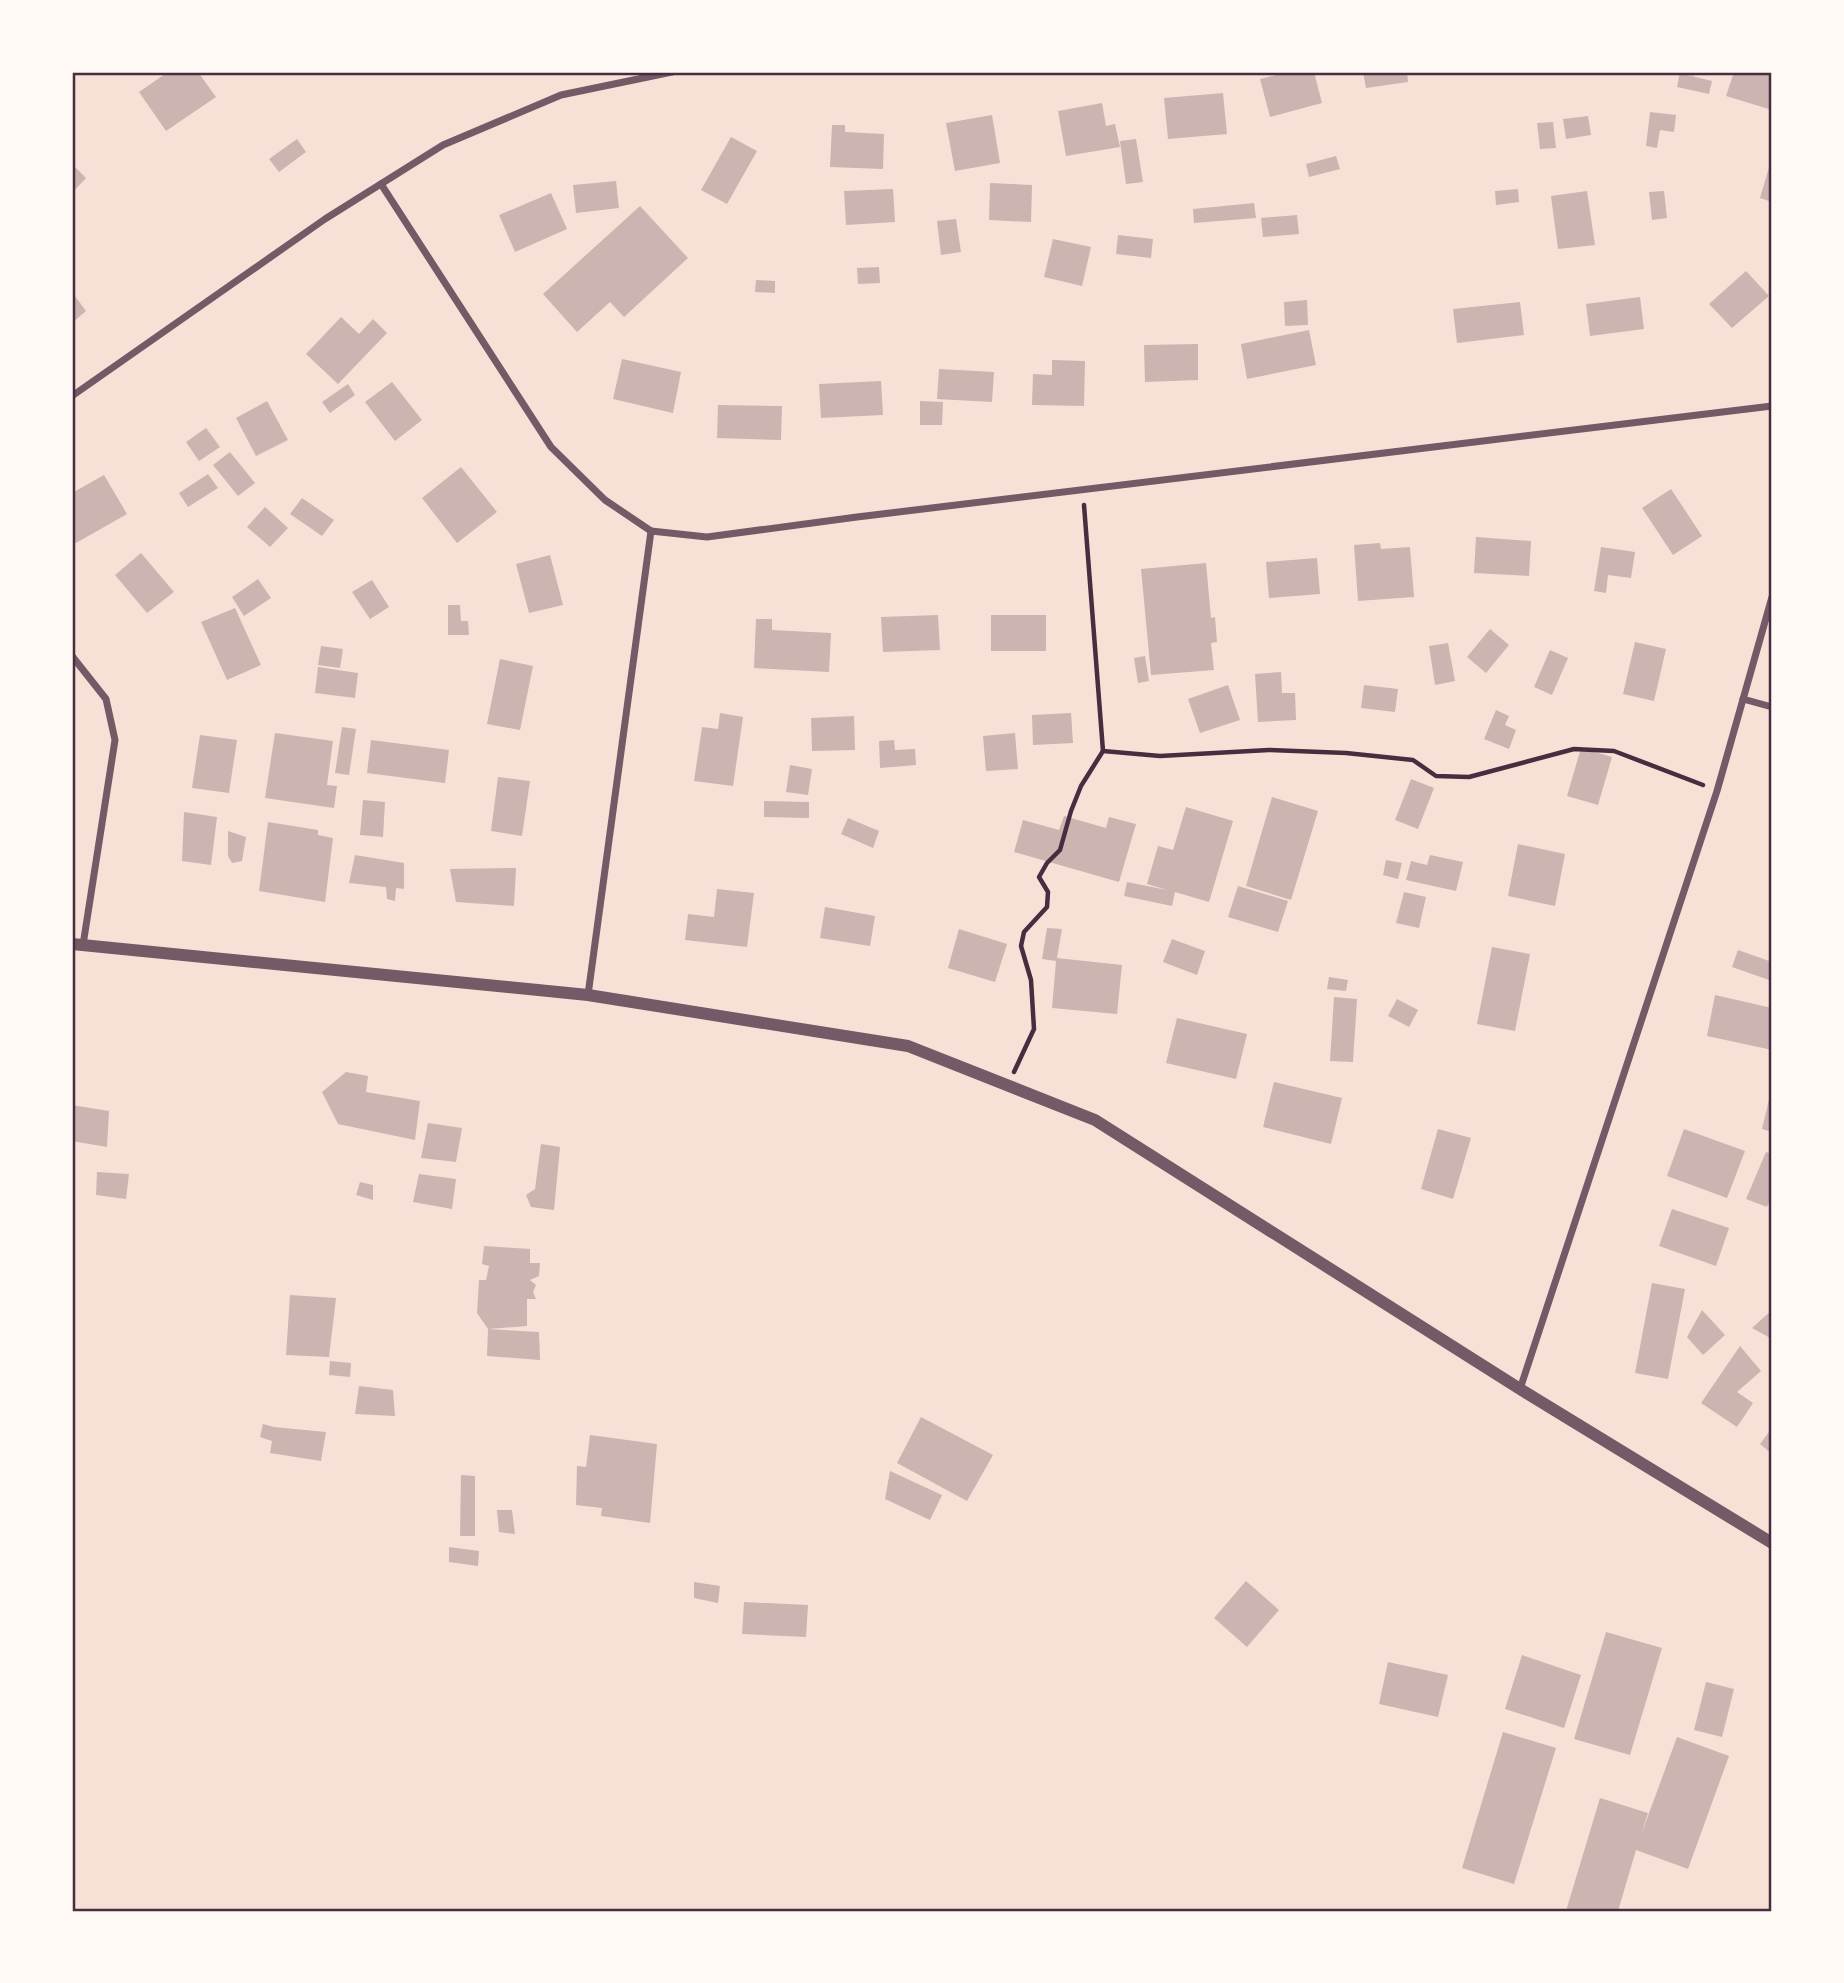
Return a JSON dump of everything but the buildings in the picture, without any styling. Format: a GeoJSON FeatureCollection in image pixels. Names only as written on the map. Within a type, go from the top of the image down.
{"type":"FeatureCollection","features":[{"type":"Feature","properties":{"kind":"street"},"geometry":{"type":"LineString","coordinates":[[72,396],[325,219],[443,145],[561,95],[672,72]]}},
{"type":"Feature","properties":{"kind":"street"},"geometry":{"type":"LineString","coordinates":[[381,184],[551,447],[605,500],[651,531],[707,537],[1772,406]]}},
{"type":"Feature","properties":{"kind":"street"},"geometry":{"type":"LineString","coordinates":[[588,995],[651,531]]}},
{"type":"Feature","properties":{"kind":"street"},"geometry":{"type":"LineString","coordinates":[[1520,1389],[1717,790],[1772,597]]}},
{"type":"Feature","properties":{"kind":"street"},"geometry":{"type":"LineString","coordinates":[[72,656],[106,699],[115,740],[77,945],[588,995],[908,1046],[1095,1120],[1520,1389],[1772,1543]]}},
{"type":"Feature","properties":{"kind":"street"},"geometry":{"type":"LineString","coordinates":[[1743,699],[1772,707]]}},
{"type":"Feature","properties":{"kind":"path"},"geometry":{"type":"LineString","coordinates":[[1008,1085],[1034,1029],[1031,980],[1021,946],[1024,932],[1048,907],[1048,892],[1039,877],[1047,863],[1060,850],[1081,786],[1103,751],[1083,490]]}},
{"type":"Feature","properties":{"kind":"path"},"geometry":{"type":"LineString","coordinates":[[1103,751],[1160,756],[1269,750],[1346,753],[1413,760],[1436,776],[1469,777],[1574,749],[1614,751],[1717,790]]}}]}
